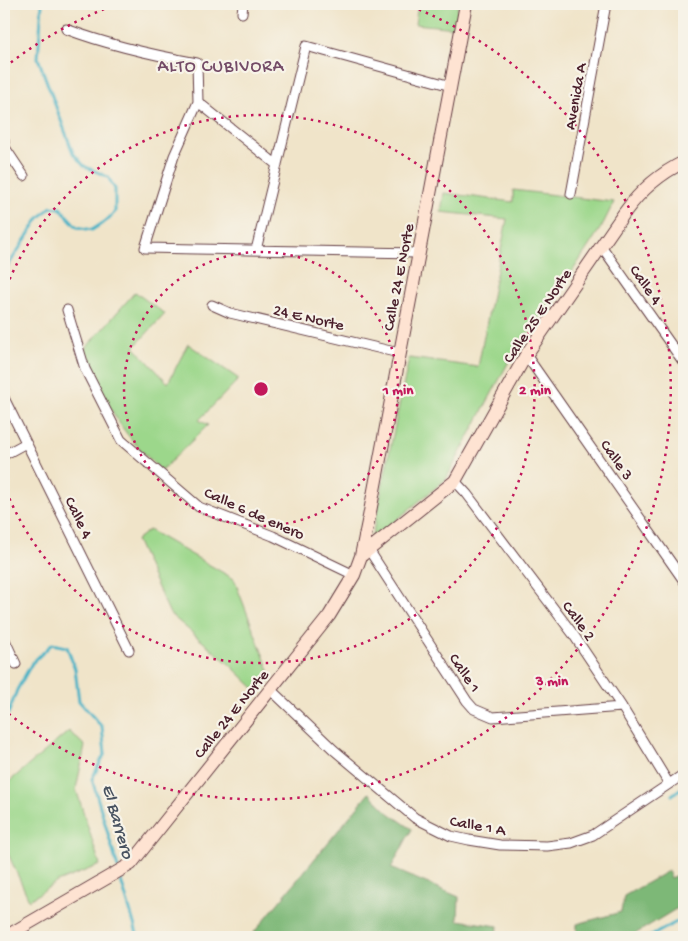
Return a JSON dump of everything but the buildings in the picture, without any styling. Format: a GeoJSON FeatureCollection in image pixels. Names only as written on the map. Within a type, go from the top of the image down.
{"type":"FeatureCollection","features":[{"type":"Feature","properties":{"kind":"main road","name":"Calle 24 E Norte"},"geometry":{"type":"LineString","coordinates":[[4,937],[131,864],[329,616],[365,553],[399,353],[466,4]]}},
{"type":"Feature","properties":{"kind":"main road","name":"Calle 25 E Norte"},"geometry":{"type":"LineString","coordinates":[[365,553],[455,481],[526,355],[637,195],[670,169],[684,162]]}},
{"type":"Feature","properties":{"kind":"street","name":"Avenida A"},"geometry":{"type":"LineString","coordinates":[[571,194],[606,4]]}},
{"type":"Feature","properties":{"kind":"street"},"geometry":{"type":"LineString","coordinates":[[66,29],[88,38],[148,54],[197,63],[198,102],[174,156],[145,248],[418,253]]}},
{"type":"Feature","properties":{"kind":"street"},"geometry":{"type":"LineString","coordinates":[[256,250],[306,46],[451,86]]}},
{"type":"Feature","properties":{"kind":"street"},"geometry":{"type":"LineString","coordinates":[[198,102],[277,165]]}},
{"type":"Feature","properties":{"kind":"street"},"geometry":{"type":"LineString","coordinates":[[4,141],[4,146],[24,176]]}},
{"type":"Feature","properties":{"kind":"street","name":"Calle 4"},"geometry":{"type":"LineString","coordinates":[[602,246],[684,363]]}},
{"type":"Feature","properties":{"kind":"street","name":"24 E Norte"},"geometry":{"type":"LineString","coordinates":[[212,305],[230,312],[399,353]]}},
{"type":"Feature","properties":{"kind":"street","name":"Calle 6 de enero"},"geometry":{"type":"LineString","coordinates":[[67,310],[85,370],[121,440],[199,506],[274,536],[354,575]]}},
{"type":"Feature","properties":{"kind":"street","name":"Calle 3"},"geometry":{"type":"LineString","coordinates":[[526,355],[684,581]]}},
{"type":"Feature","properties":{"kind":"street","name":"Calle 4"},"geometry":{"type":"LineString","coordinates":[[4,398],[129,650]]}},
{"type":"Feature","properties":{"kind":"street"},"geometry":{"type":"LineString","coordinates":[[4,455],[26,443]]}},
{"type":"Feature","properties":{"kind":"street","name":"Calle 2"},"geometry":{"type":"LineString","coordinates":[[455,481],[467,494],[567,626],[622,707],[670,784]]}},
{"type":"Feature","properties":{"kind":"street","name":"Calle 1"},"geometry":{"type":"LineString","coordinates":[[365,553],[474,709],[493,717],[622,707]]}},
{"type":"Feature","properties":{"kind":"street"},"geometry":{"type":"LineString","coordinates":[[4,638],[16,664]]}},
{"type":"Feature","properties":{"kind":"street","name":"Calle 1 A"},"geometry":{"type":"LineString","coordinates":[[270,689],[334,750],[415,818],[451,836],[500,845],[547,846],[571,843],[593,835],[684,774]]}},
{"type":"Feature","properties":{"kind":"green space"},"geometry":{"type":"Polygon","coordinates":[[[418,4],[458,4],[456,28],[415,24],[418,4]]]}},
{"type":"Feature","properties":{"kind":"green space"},"geometry":{"type":"Polygon","coordinates":[[[513,190],[614,202],[602,226],[568,278],[514,352],[446,479],[371,541],[409,358],[478,367],[507,219],[441,212],[444,193],[513,202],[513,190]]]}},
{"type":"Feature","properties":{"kind":"green space"},"geometry":{"type":"Polygon","coordinates":[[[135,292],[165,314],[134,347],[168,383],[188,344],[239,379],[199,420],[208,425],[161,471],[122,428],[95,377],[84,350],[135,292]]]}},
{"type":"Feature","properties":{"kind":"green space"},"geometry":{"type":"Polygon","coordinates":[[[149,530],[234,579],[272,678],[258,692],[229,664],[170,614],[136,540],[149,530]]]}},
{"type":"Feature","properties":{"kind":"green space"},"geometry":{"type":"Polygon","coordinates":[[[69,731],[85,746],[76,789],[100,865],[57,882],[29,900],[4,845],[4,786],[69,731]]]}},
{"type":"Feature","properties":{"kind":"green space"},"geometry":{"type":"Polygon","coordinates":[[[369,793],[389,813],[412,829],[391,868],[459,897],[458,920],[498,926],[497,937],[250,937],[369,793]]]}},
{"type":"Feature","properties":{"kind":"green space"},"geometry":{"type":"Polygon","coordinates":[[[668,871],[671,878],[684,871],[684,908],[676,909],[630,937],[577,937],[577,924],[621,912],[624,896],[668,871]]]}},
{"type":"Feature","properties":{"kind":"waterway"},"geometry":{"type":"LineString","coordinates":[[4,272],[39,218],[51,207],[60,208],[77,227],[92,230],[106,221],[115,212],[115,189],[108,177],[84,166],[73,153],[38,58],[42,4]]}},
{"type":"Feature","properties":{"kind":"waterway","name":"El Barrero"},"geometry":{"type":"LineString","coordinates":[[4,716],[8,714],[17,690],[32,663],[52,644],[67,647],[75,669],[79,701],[102,727],[105,753],[92,779],[118,868]]}},
{"type":"Feature","properties":{"kind":"waterway"},"geometry":{"type":"LineString","coordinates":[[672,795],[684,786]]}},
{"type":"Feature","properties":{"kind":"waterway","name":"El Barrero"},"geometry":{"type":"LineString","coordinates":[[119,874],[138,937]]}},
{"type":"Feature","properties":{"kind":"waterway","name":"El Barrero"},"geometry":{"type":"LineString","coordinates":[[649,937],[684,918]]}},
{"type":"Feature","properties":{"kind":"district","name":"ALTO CUBIVORA"},"geometry":{"type":"Point","coordinates":[221,65]}}]}
